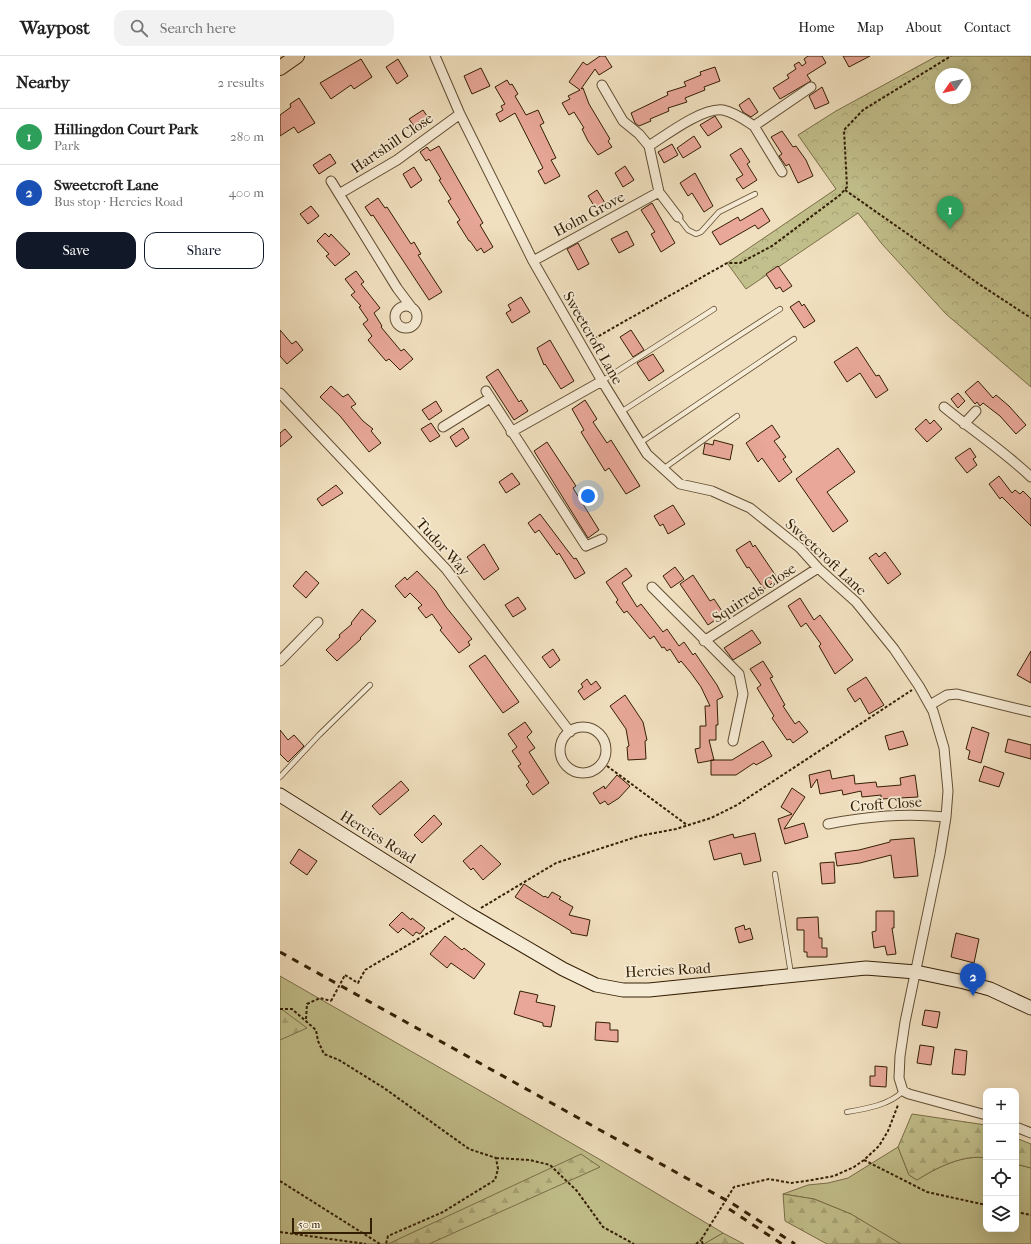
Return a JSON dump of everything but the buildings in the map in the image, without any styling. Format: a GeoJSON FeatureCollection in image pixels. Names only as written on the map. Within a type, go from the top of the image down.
{"type":"FeatureCollection","features":[{"type":"Feature","properties":{"kind":"main road"},"geometry":{"type":"LineString","coordinates":[[280,68],[297,56]]}},
{"type":"Feature","properties":{"kind":"street","name":"Sweetcroft Lane"},"geometry":{"type":"LineString","coordinates":[[435,56],[460,114],[533,260],[602,381],[647,454],[680,484],[712,491],[750,508],[800,548],[818,568],[856,602],[894,649],[919,686],[933,711],[944,748],[948,791],[946,817],[916,972],[910,995],[900,1056],[899,1078],[903,1091]]}},
{"type":"Feature","properties":{"kind":"street"},"geometry":{"type":"LineString","coordinates":[[602,86],[623,121],[639,134],[649,146],[659,192],[678,217]]}},
{"type":"Feature","properties":{"kind":"street"},"geometry":{"type":"LineString","coordinates":[[754,126],[811,87]]}},
{"type":"Feature","properties":{"kind":"street"},"geometry":{"type":"LineString","coordinates":[[649,146],[697,116],[722,110],[736,115],[754,126],[782,172]]}},
{"type":"Feature","properties":{"kind":"street","name":"Hartshill Close"},"geometry":{"type":"LineString","coordinates":[[339,194],[397,160],[460,114]]}},
{"type":"Feature","properties":{"kind":"street"},"geometry":{"type":"LineString","coordinates":[[331,181],[397,288],[412,308]]}},
{"type":"Feature","properties":{"kind":"street","name":"Holm Grove"},"geometry":{"type":"LineString","coordinates":[[533,260],[659,192]]}},
{"type":"Feature","properties":{"kind":"street"},"geometry":{"type":"LineString","coordinates":[[511,432],[602,381]]}},
{"type":"Feature","properties":{"kind":"street","name":"Tudor Way"},"geometry":{"type":"LineString","coordinates":[[280,393],[446,569],[570,732]]}},
{"type":"Feature","properties":{"kind":"street"},"geometry":{"type":"LineString","coordinates":[[443,427],[488,394],[511,432],[586,546],[602,539]]}},
{"type":"Feature","properties":{"kind":"street"},"geometry":{"type":"LineString","coordinates":[[944,407],[964,424],[1016,462],[1031,477]]}},
{"type":"Feature","properties":{"kind":"street"},"geometry":{"type":"LineString","coordinates":[[964,424],[976,411]]}},
{"type":"Feature","properties":{"kind":"street","name":"Squirrels Close"},"geometry":{"type":"LineString","coordinates":[[704,641],[818,568]]}},
{"type":"Feature","properties":{"kind":"street","name":"Squirrels Close"},"geometry":{"type":"LineString","coordinates":[[652,587],[704,641],[739,674],[743,694],[733,741]]}},
{"type":"Feature","properties":{"kind":"street"},"geometry":{"type":"LineString","coordinates":[[280,661],[318,622]]}},
{"type":"Feature","properties":{"kind":"street"},"geometry":{"type":"LineString","coordinates":[[930,705],[947,695],[957,694],[1030,711]]}},
{"type":"Feature","properties":{"kind":"street"},"geometry":{"type":"LineString","coordinates":[[586,727],[598,732],[606,744],[607,752],[603,763],[596,770],[582,774],[574,772],[567,767],[560,750],[565,737],[570,732],[578,728],[586,727]]}},
{"type":"Feature","properties":{"kind":"street","name":"Hercies Road"},"geometry":{"type":"LineString","coordinates":[[280,796],[469,914],[563,969],[596,985],[624,990],[649,990],[866,968],[916,972],[990,989],[1031,1008]]}},
{"type":"Feature","properties":{"kind":"street","name":"Croft Close"},"geometry":{"type":"LineString","coordinates":[[828,824],[860,818],[914,814],[946,817]]}},
{"type":"Feature","properties":{"kind":"street"},"geometry":{"type":"LineString","coordinates":[[903,1091],[949,1106],[983,1114]]}},
{"type":"Feature","properties":{"kind":"street"},"geometry":{"type":"LineString","coordinates":[[1019,1128],[1031,1133]]}},
{"type":"Feature","properties":{"kind":"lane"},"geometry":{"type":"LineString","coordinates":[[678,217],[688,230],[696,234],[701,232],[719,212],[755,194]]}},
{"type":"Feature","properties":{"kind":"lane"},"geometry":{"type":"LineString","coordinates":[[602,381],[714,309]]}},
{"type":"Feature","properties":{"kind":"lane"},"geometry":{"type":"LineString","coordinates":[[621,412],[780,309]]}},
{"type":"Feature","properties":{"kind":"lane"},"geometry":{"type":"LineString","coordinates":[[640,443],[794,340]]}},
{"type":"Feature","properties":{"kind":"lane"},"geometry":{"type":"LineString","coordinates":[[663,469],[737,416]]}},
{"type":"Feature","properties":{"kind":"lane"},"geometry":{"type":"LineString","coordinates":[[280,777],[319,735],[370,686]]}},
{"type":"Feature","properties":{"kind":"lane"},"geometry":{"type":"LineString","coordinates":[[775,874],[791,975]]}},
{"type":"Feature","properties":{"kind":"lane"},"geometry":{"type":"LineString","coordinates":[[847,1112],[864,1109],[898,1097],[903,1091]]}},
{"type":"Feature","properties":{"kind":"path"},"geometry":{"type":"LineString","coordinates":[[582,346],[727,263],[740,263],[772,246],[845,190],[847,187],[844,130],[863,110],[951,56]]}},
{"type":"Feature","properties":{"kind":"path"},"geometry":{"type":"LineString","coordinates":[[845,190],[978,284],[1031,318]]}},
{"type":"Feature","properties":{"kind":"path"},"geometry":{"type":"LineString","coordinates":[[306,1019],[307,1004],[320,998],[331,1001],[346,975],[358,983],[365,970],[457,916],[469,914],[556,863],[639,836],[711,818],[737,805],[919,686]]}},
{"type":"Feature","properties":{"kind":"path"},"geometry":{"type":"LineString","coordinates":[[603,763],[687,825]]}},
{"type":"Feature","properties":{"kind":"path"},"geometry":{"type":"LineString","coordinates":[[280,1009],[292,1009],[306,1019],[316,1030],[318,1041],[324,1054],[339,1060],[384,1088],[470,1149],[496,1158],[530,1160],[550,1165],[577,1191],[603,1227],[634,1244]]}},
{"type":"Feature","properties":{"kind":"path"},"geometry":{"type":"LineString","coordinates":[[696,1244],[701,1240],[734,1187],[769,1179],[791,1183],[806,1182],[834,1176],[854,1167],[864,1160],[879,1146],[888,1131],[903,1091]]}},
{"type":"Feature","properties":{"kind":"path"},"geometry":{"type":"LineString","coordinates":[[386,1244],[388,1236],[443,1212],[484,1188],[494,1180],[498,1169],[496,1158]]}},
{"type":"Feature","properties":{"kind":"path"},"geometry":{"type":"LineString","coordinates":[[864,1160],[927,1192],[983,1204]]}},
{"type":"Feature","properties":{"kind":"path"},"geometry":{"type":"LineString","coordinates":[[280,1181],[380,1244]]}},
{"type":"Feature","properties":{"kind":"path"},"geometry":{"type":"LineString","coordinates":[[1019,1213],[1031,1215]]}},
{"type":"Feature","properties":{"kind":"path"},"geometry":{"type":"LineString","coordinates":[[280,1232],[366,1244]]}},
{"type":"Feature","properties":{"kind":"path"},"geometry":{"type":"LineString","coordinates":[[701,1240],[703,1244]]}},
{"type":"Feature","properties":{"kind":"green space"},"geometry":{"type":"Polygon","coordinates":[[[937,56],[1031,56],[1031,387],[946,314],[882,244],[858,213],[746,289],[727,263],[836,189],[798,135],[836,111],[937,56]]]}},
{"type":"Feature","properties":{"kind":"green space"},"geometry":{"type":"Polygon","coordinates":[[[280,976],[599,1159],[723,1233],[704,1244],[280,1244],[280,976]]]}},
{"type":"Feature","properties":{"kind":"green space"},"geometry":{"type":"Polygon","coordinates":[[[280,1008],[307,1028],[280,1040],[280,1008]]]}},
{"type":"Feature","properties":{"kind":"green space"},"geometry":{"type":"Polygon","coordinates":[[[912,1114],[983,1125],[983,1158],[968,1158],[950,1163],[917,1180],[909,1175],[898,1147],[912,1114]]]}},
{"type":"Feature","properties":{"kind":"green space"},"geometry":{"type":"Polygon","coordinates":[[[1019,1139],[1031,1144],[1031,1168],[1019,1165],[1019,1139]]]}},
{"type":"Feature","properties":{"kind":"green space"},"geometry":{"type":"Polygon","coordinates":[[[898,1147],[909,1175],[917,1180],[950,1163],[968,1158],[983,1158],[983,1232],[1019,1232],[1019,1165],[1031,1168],[1031,1244],[900,1244],[851,1214],[814,1199],[783,1194],[808,1185],[828,1183],[848,1178],[898,1147]]]}},
{"type":"Feature","properties":{"kind":"green space"},"geometry":{"type":"Polygon","coordinates":[[[581,1154],[600,1167],[429,1244],[388,1244],[581,1154]]]}},
{"type":"Feature","properties":{"kind":"green space"},"geometry":{"type":"Polygon","coordinates":[[[783,1194],[814,1199],[851,1214],[901,1244],[827,1244],[785,1221],[783,1194]]]}},
{"type":"Feature","properties":{"kind":"green space"},"geometry":{"type":"Polygon","coordinates":[[[723,1233],[744,1244],[704,1244],[723,1233]]]}},
{"type":"Feature","properties":{"kind":"railway"},"geometry":{"type":"LineString","coordinates":[[280,952],[733,1204],[795,1244]]}},
{"type":"Feature","properties":{"kind":"railway"},"geometry":{"type":"LineString","coordinates":[[729,1209],[782,1244]]}},
{"type":"Feature","properties":{"kind":"place","name":"Hillingdon Court Park"},"geometry":{"type":"Point","coordinates":[950,229]}},
{"type":"Feature","properties":{"kind":"place","name":"Sweetcroft Lane"},"geometry":{"type":"Point","coordinates":[973,996]}}]}
